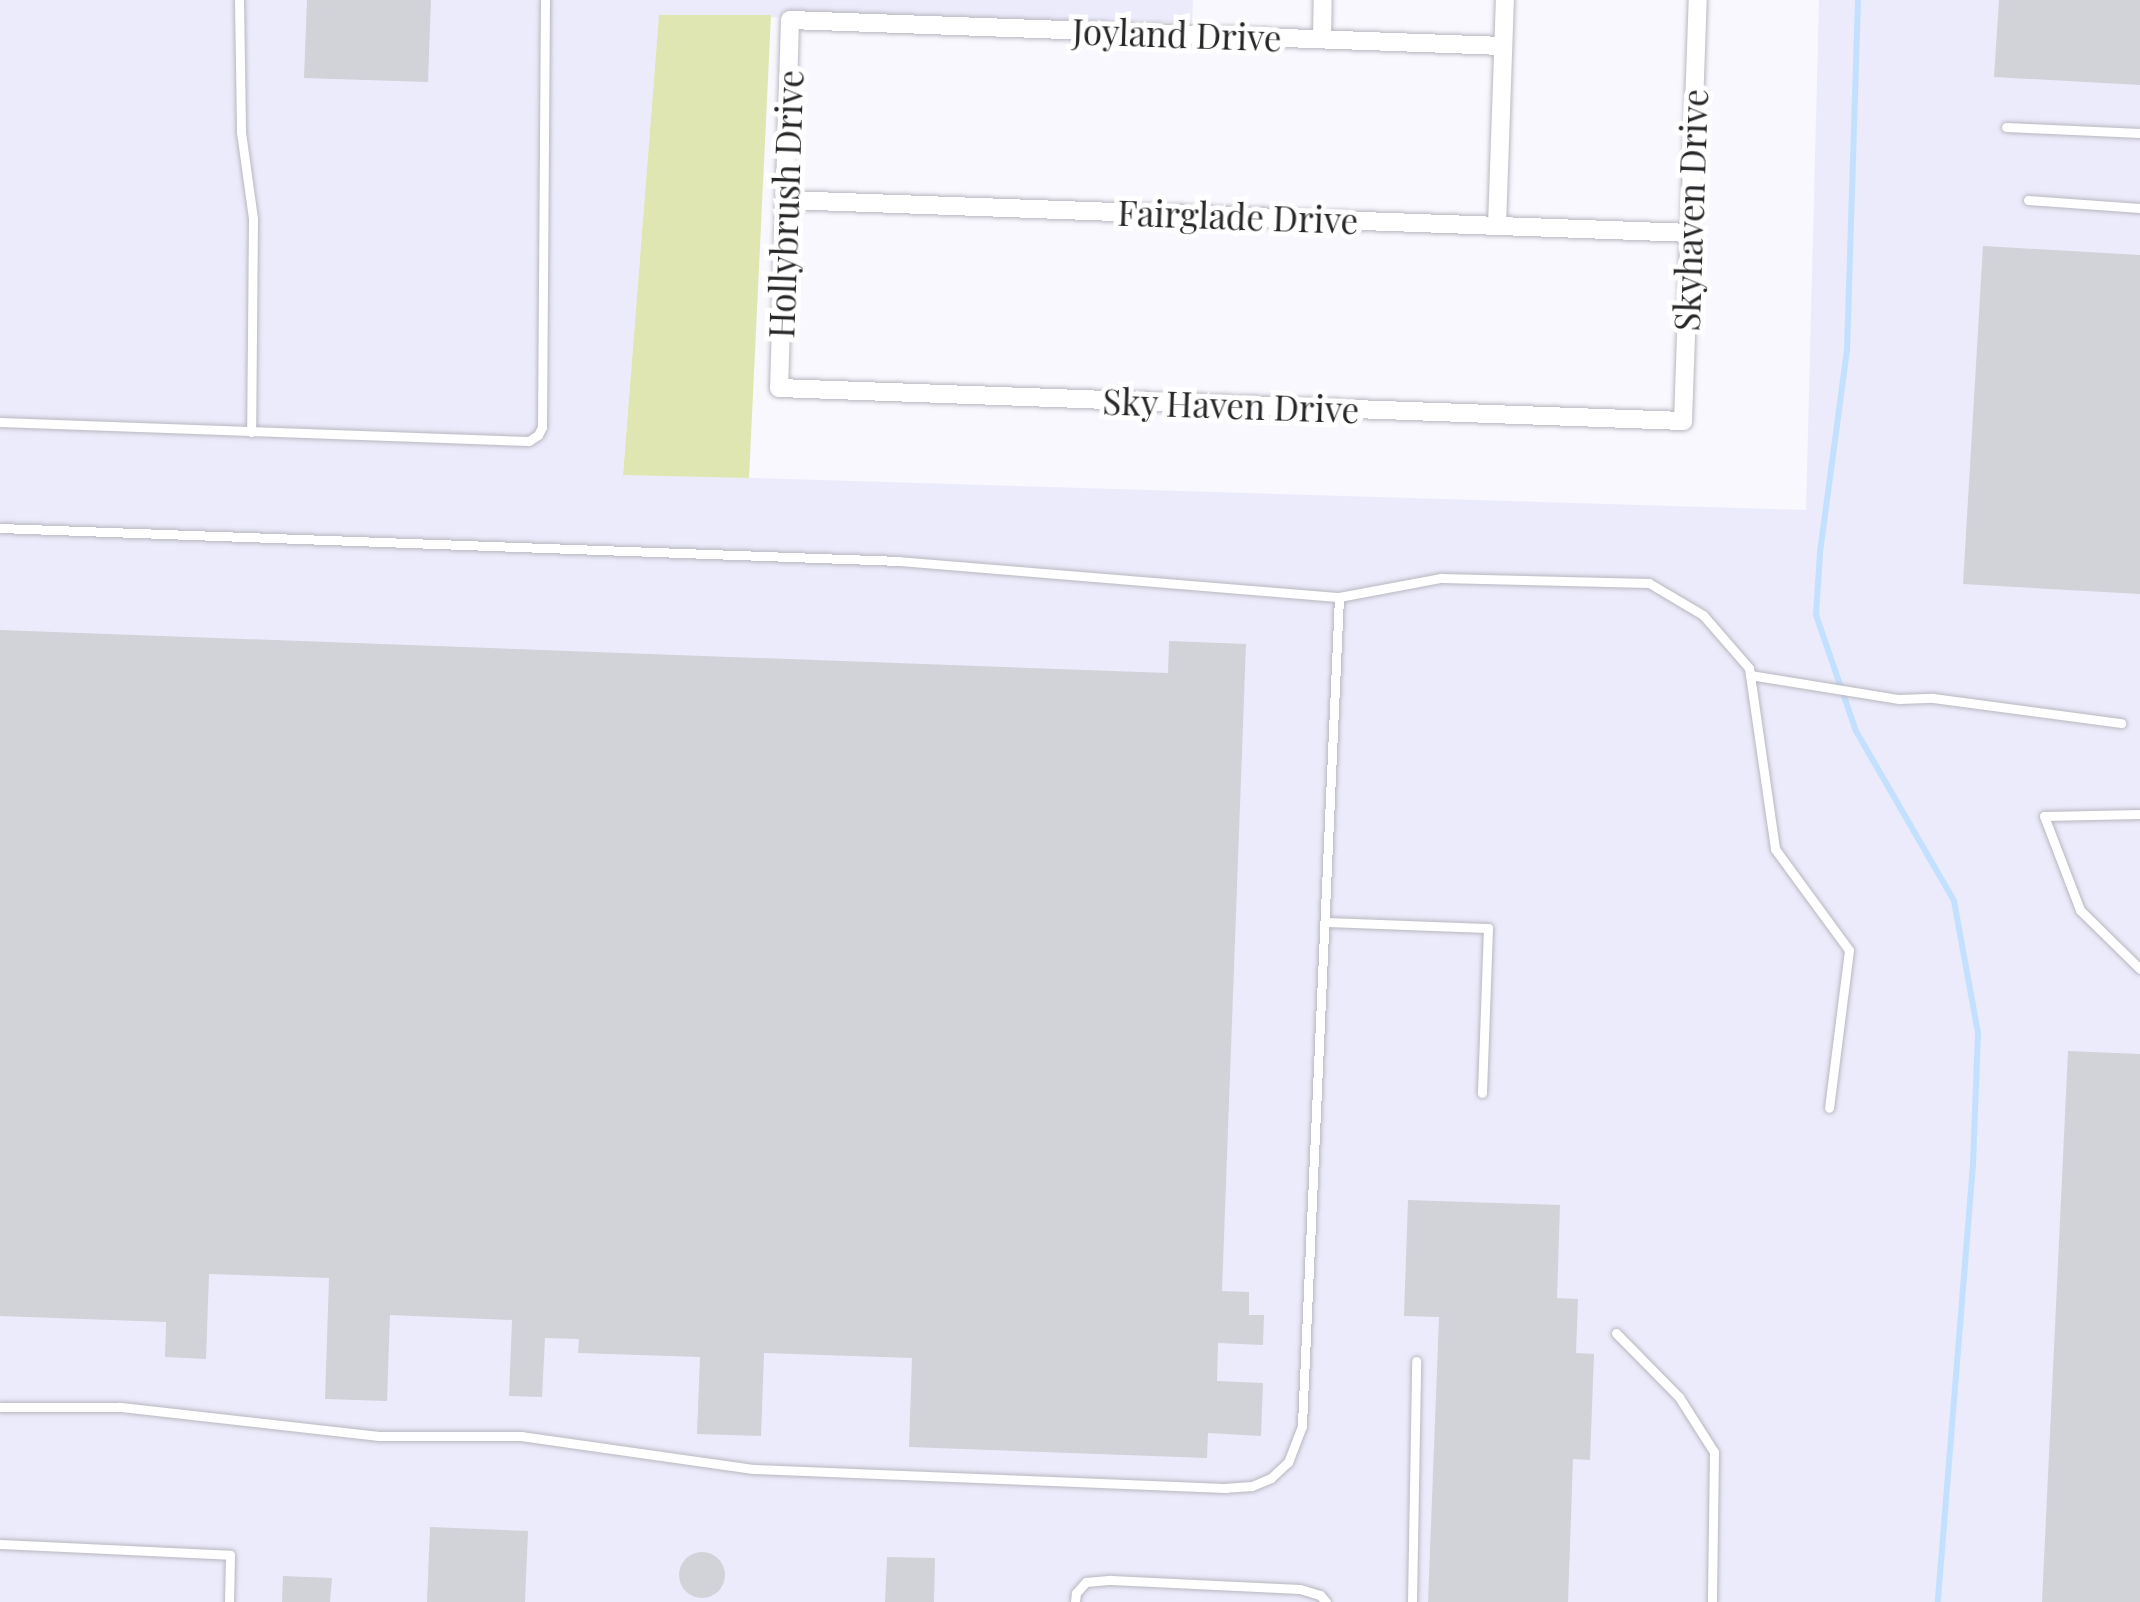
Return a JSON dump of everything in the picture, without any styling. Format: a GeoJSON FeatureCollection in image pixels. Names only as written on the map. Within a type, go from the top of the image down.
{"type":"FeatureCollection","features":[{"type":"Feature","properties":{"kind":"street"},"geometry":{"type":"LineString","coordinates":[[1322,39],[1323,0]]}},
{"type":"Feature","properties":{"kind":"street"},"geometry":{"type":"LineString","coordinates":[[1497,226],[1505,0]]}},
{"type":"Feature","properties":{"kind":"street","name":"Skyhaven Drive"},"geometry":{"type":"LineString","coordinates":[[1683,421],[1698,0]]}},
{"type":"Feature","properties":{"kind":"street","name":"Joyland Drive"},"geometry":{"type":"LineString","coordinates":[[790,20],[1503,46]]}},
{"type":"Feature","properties":{"kind":"street","name":"Hollybrush Drive"},"geometry":{"type":"LineString","coordinates":[[779,388],[790,20]]}},
{"type":"Feature","properties":{"kind":"street","name":"Fairglade Drive"},"geometry":{"type":"LineString","coordinates":[[787,200],[1690,233]]}},
{"type":"Feature","properties":{"kind":"street","name":"Sky Haven Drive"},"geometry":{"type":"LineString","coordinates":[[779,388],[1683,421]]}},
{"type":"Feature","properties":{"kind":"lane"},"geometry":{"type":"LineString","coordinates":[[239,0],[241,132],[253,219],[251,432]]}},
{"type":"Feature","properties":{"kind":"lane"},"geometry":{"type":"LineString","coordinates":[[0,422],[529,441],[538,435],[542,427],[545,0]]}},
{"type":"Feature","properties":{"kind":"lane"},"geometry":{"type":"LineString","coordinates":[[2006,127],[2140,133]]}},
{"type":"Feature","properties":{"kind":"lane"},"geometry":{"type":"LineString","coordinates":[[2028,200],[2140,208]]}},
{"type":"Feature","properties":{"kind":"lane"},"geometry":{"type":"LineString","coordinates":[[0,528],[898,561],[1339,598],[1440,578],[1649,582],[1703,615],[1749,668],[1775,849],[1848,950],[1829,1108]]}},
{"type":"Feature","properties":{"kind":"lane"},"geometry":{"type":"LineString","coordinates":[[0,1408],[119,1407],[380,1436],[522,1436],[753,1469],[1252,1486],[1272,1478],[1288,1462],[1302,1426],[1339,598]]}},
{"type":"Feature","properties":{"kind":"lane"},"geometry":{"type":"LineString","coordinates":[[1750,675],[1899,699],[1933,698],[2121,722]]}},
{"type":"Feature","properties":{"kind":"lane"},"geometry":{"type":"LineString","coordinates":[[2140,814],[2044,816],[2080,910],[2140,970]]}},
{"type":"Feature","properties":{"kind":"lane"},"geometry":{"type":"LineString","coordinates":[[1324,922],[1488,928],[1482,1093]]}},
{"type":"Feature","properties":{"kind":"lane"},"geometry":{"type":"LineString","coordinates":[[1616,1333],[1679,1397],[1714,1452],[1712,1602]]}},
{"type":"Feature","properties":{"kind":"lane"},"geometry":{"type":"LineString","coordinates":[[1412,1602],[1416,1361]]}},
{"type":"Feature","properties":{"kind":"lane"},"geometry":{"type":"LineString","coordinates":[[0,1544],[230,1555],[229,1602]]}},
{"type":"Feature","properties":{"kind":"lane"},"geometry":{"type":"LineString","coordinates":[[1075,1602],[1086,1582],[1111,1580],[1300,1590],[1320,1595],[1326,1602]]}},
{"type":"Feature","properties":{"kind":"shaded area"},"geometry":{"type":"Polygon","coordinates":[[[0,0],[1193,0],[1192,22],[659,16],[623,474],[1806,510],[1819,0],[2140,0],[2140,1602],[0,1602],[0,0]]]}},
{"type":"Feature","properties":{"kind":"green space"},"geometry":{"type":"Polygon","coordinates":[[[659,15],[771,15],[749,478],[623,475],[659,15]]]}},
{"type":"Feature","properties":{"kind":"building"},"geometry":{"type":"Polygon","coordinates":[[[307,0],[431,0],[428,82],[304,78],[307,0]]]}},
{"type":"Feature","properties":{"kind":"building"},"geometry":{"type":"Polygon","coordinates":[[[1999,0],[2140,0],[2140,85],[1994,77],[1999,0]]]}},
{"type":"Feature","properties":{"kind":"building"},"geometry":{"type":"Polygon","coordinates":[[[1983,246],[2140,255],[2140,594],[1963,584],[1983,246]]]}},
{"type":"Feature","properties":{"kind":"building"},"geometry":{"type":"Polygon","coordinates":[[[0,630],[1168,673],[1169,641],[1246,644],[1222,1291],[1249,1292],[1249,1315],[1264,1315],[1263,1345],[1218,1343],[1217,1381],[1263,1383],[1261,1436],[1208,1433],[1207,1458],[909,1447],[912,1358],[764,1353],[761,1436],[697,1434],[700,1357],[578,1353],[579,1339],[545,1338],[542,1397],[509,1396],[512,1320],[390,1315],[387,1401],[325,1399],[329,1278],[209,1274],[206,1359],[165,1357],[166,1322],[0,1316],[0,630]]]}},
{"type":"Feature","properties":{"kind":"building"},"geometry":{"type":"Polygon","coordinates":[[[2068,1051],[2140,1054],[2140,1602],[2042,1602],[2068,1051]]]}},
{"type":"Feature","properties":{"kind":"building"},"geometry":{"type":"Polygon","coordinates":[[[1408,1200],[1560,1205],[1557,1298],[1578,1299],[1576,1353],[1594,1354],[1590,1460],[1573,1459],[1568,1602],[1428,1602],[1439,1317],[1404,1316],[1408,1200]]]}},
{"type":"Feature","properties":{"kind":"building"},"geometry":{"type":"Polygon","coordinates":[[[430,1527],[528,1531],[525,1602],[427,1602],[430,1527]]]}},
{"type":"Feature","properties":{"kind":"building"},"geometry":{"type":"Polygon","coordinates":[[[702,1552],[718,1559],[725,1575],[718,1591],[702,1598],[686,1591],[679,1575],[686,1559],[702,1552]]]}},
{"type":"Feature","properties":{"kind":"building"},"geometry":{"type":"Polygon","coordinates":[[[887,1557],[935,1558],[934,1602],[885,1602],[887,1557]]]}},
{"type":"Feature","properties":{"kind":"building"},"geometry":{"type":"Polygon","coordinates":[[[283,1576],[332,1578],[330,1602],[282,1602],[283,1576]]]}},
{"type":"Feature","properties":{"kind":"waterway"},"geometry":{"type":"LineString","coordinates":[[1858,0],[1847,350],[1820,553],[1816,615],[1856,731],[1954,901],[1978,1033],[1973,1164],[1938,1602]]}}]}
